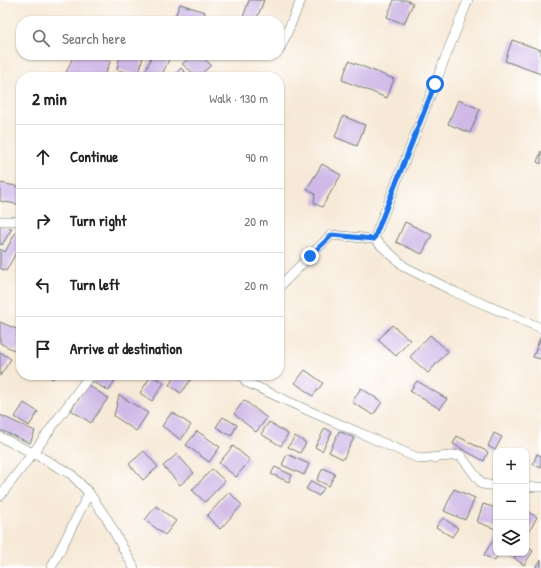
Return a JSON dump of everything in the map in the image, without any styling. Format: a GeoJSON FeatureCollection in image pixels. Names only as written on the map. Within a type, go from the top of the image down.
{"type":"FeatureCollection","features":[{"type":"Feature","properties":{"kind":"street"},"geometry":{"type":"LineString","coordinates":[[284,40],[301,0]]}},
{"type":"Feature","properties":{"kind":"street"},"geometry":{"type":"LineString","coordinates":[[374,239],[468,0]]}},
{"type":"Feature","properties":{"kind":"street"},"geometry":{"type":"LineString","coordinates":[[0,221],[16,221]]}},
{"type":"Feature","properties":{"kind":"street"},"geometry":{"type":"LineString","coordinates":[[284,282],[332,235],[374,239],[405,267],[457,293],[541,328]]}},
{"type":"Feature","properties":{"kind":"street"},"geometry":{"type":"LineString","coordinates":[[0,496],[86,380]]}},
{"type":"Feature","properties":{"kind":"street"},"geometry":{"type":"LineString","coordinates":[[245,380],[246,382],[307,410],[420,459],[460,455],[482,484],[493,486]]}},
{"type":"Feature","properties":{"kind":"street"},"geometry":{"type":"LineString","coordinates":[[0,437],[71,474],[89,493],[107,519],[134,568]]}},
{"type":"Feature","properties":{"kind":"street"},"geometry":{"type":"LineString","coordinates":[[529,487],[541,487]]}},
{"type":"Feature","properties":{"kind":"street"},"geometry":{"type":"LineString","coordinates":[[52,568],[89,493]]}},
{"type":"Feature","properties":{"kind":"building"},"geometry":{"type":"Polygon","coordinates":[[[249,0],[264,0],[258,16],[243,16],[249,0]]]}},
{"type":"Feature","properties":{"kind":"building"},"geometry":{"type":"Polygon","coordinates":[[[394,0],[406,0],[413,3],[404,24],[387,17],[394,0]]]}},
{"type":"Feature","properties":{"kind":"building"},"geometry":{"type":"Polygon","coordinates":[[[180,4],[205,12],[204,16],[175,16],[180,4]]]}},
{"type":"Feature","properties":{"kind":"building"},"geometry":{"type":"Polygon","coordinates":[[[512,40],[541,50],[541,74],[505,61],[512,40]]]}},
{"type":"Feature","properties":{"kind":"building"},"geometry":{"type":"Polygon","coordinates":[[[72,60],[111,60],[106,72],[66,72],[72,60]]]}},
{"type":"Feature","properties":{"kind":"building"},"geometry":{"type":"Polygon","coordinates":[[[119,60],[142,60],[140,72],[126,72],[117,70],[119,60]]]}},
{"type":"Feature","properties":{"kind":"building"},"geometry":{"type":"Polygon","coordinates":[[[150,60],[169,60],[163,72],[145,72],[150,60]]]}},
{"type":"Feature","properties":{"kind":"building"},"geometry":{"type":"Polygon","coordinates":[[[187,60],[206,60],[211,65],[203,72],[192,72],[182,64],[187,60]]]}},
{"type":"Feature","properties":{"kind":"building"},"geometry":{"type":"Polygon","coordinates":[[[349,61],[394,79],[387,98],[342,80],[349,61]]]}},
{"type":"Feature","properties":{"kind":"building"},"geometry":{"type":"Polygon","coordinates":[[[181,68],[185,72],[177,72],[181,68]]]}},
{"type":"Feature","properties":{"kind":"building"},"geometry":{"type":"Polygon","coordinates":[[[458,100],[480,109],[470,133],[448,124],[458,100]]]}},
{"type":"Feature","properties":{"kind":"building"},"geometry":{"type":"Polygon","coordinates":[[[343,116],[365,125],[357,146],[335,137],[343,116]]]}},
{"type":"Feature","properties":{"kind":"building"},"geometry":{"type":"Polygon","coordinates":[[[541,151],[541,164],[537,162],[541,151]]]}},
{"type":"Feature","properties":{"kind":"building"},"geometry":{"type":"Polygon","coordinates":[[[322,164],[341,175],[322,207],[314,203],[315,194],[307,189],[322,164]]]}},
{"type":"Feature","properties":{"kind":"building"},"geometry":{"type":"Polygon","coordinates":[[[0,183],[16,186],[16,204],[0,201],[0,183]]]}},
{"type":"Feature","properties":{"kind":"building"},"geometry":{"type":"Polygon","coordinates":[[[405,222],[432,235],[422,254],[396,242],[405,222]]]}},
{"type":"Feature","properties":{"kind":"building"},"geometry":{"type":"Polygon","coordinates":[[[0,227],[12,228],[2,245],[0,244],[0,227]]]}},
{"type":"Feature","properties":{"kind":"building"},"geometry":{"type":"Polygon","coordinates":[[[16,232],[16,253],[6,271],[0,268],[0,249],[5,252],[16,232]]]}},
{"type":"Feature","properties":{"kind":"building"},"geometry":{"type":"Polygon","coordinates":[[[0,322],[16,329],[16,351],[0,343],[0,322]]]}},
{"type":"Feature","properties":{"kind":"building"},"geometry":{"type":"Polygon","coordinates":[[[392,325],[410,340],[396,356],[378,340],[392,325]]]}},
{"type":"Feature","properties":{"kind":"building"},"geometry":{"type":"Polygon","coordinates":[[[430,335],[448,351],[428,373],[410,357],[430,335]]]}},
{"type":"Feature","properties":{"kind":"building"},"geometry":{"type":"Polygon","coordinates":[[[541,336],[541,359],[533,357],[541,336]]]}},
{"type":"Feature","properties":{"kind":"building"},"geometry":{"type":"Polygon","coordinates":[[[0,352],[11,359],[0,376],[0,352]]]}},
{"type":"Feature","properties":{"kind":"building"},"geometry":{"type":"Polygon","coordinates":[[[305,370],[323,383],[313,396],[295,383],[305,370]]]}},
{"type":"Feature","properties":{"kind":"building"},"geometry":{"type":"Polygon","coordinates":[[[92,380],[115,380],[109,391],[92,380]]]}},
{"type":"Feature","properties":{"kind":"building"},"geometry":{"type":"Polygon","coordinates":[[[148,380],[159,380],[164,383],[152,401],[140,393],[148,380]]]}},
{"type":"Feature","properties":{"kind":"building"},"geometry":{"type":"Polygon","coordinates":[[[172,380],[190,380],[181,393],[169,385],[172,380]]]}},
{"type":"Feature","properties":{"kind":"building"},"geometry":{"type":"Polygon","coordinates":[[[417,381],[447,399],[440,409],[410,391],[417,381]]]}},
{"type":"Feature","properties":{"kind":"building"},"geometry":{"type":"Polygon","coordinates":[[[88,385],[108,398],[91,423],[71,410],[88,385]]]}},
{"type":"Feature","properties":{"kind":"building"},"geometry":{"type":"Polygon","coordinates":[[[361,388],[382,402],[373,415],[352,402],[361,388]]]}},
{"type":"Feature","properties":{"kind":"building"},"geometry":{"type":"Polygon","coordinates":[[[119,395],[148,413],[136,431],[114,416],[119,395]]]}},
{"type":"Feature","properties":{"kind":"building"},"geometry":{"type":"Polygon","coordinates":[[[244,400],[267,418],[256,432],[234,414],[244,400]]]}},
{"type":"Feature","properties":{"kind":"building"},"geometry":{"type":"Polygon","coordinates":[[[24,403],[38,412],[29,426],[15,417],[24,403]]]}},
{"type":"Feature","properties":{"kind":"building"},"geometry":{"type":"Polygon","coordinates":[[[172,412],[191,425],[181,440],[162,426],[172,412]]]}},
{"type":"Feature","properties":{"kind":"building"},"geometry":{"type":"Polygon","coordinates":[[[0,415],[35,431],[30,443],[0,430],[0,415]]]}},
{"type":"Feature","properties":{"kind":"building"},"geometry":{"type":"Polygon","coordinates":[[[223,417],[237,425],[231,436],[216,427],[223,417]]]}},
{"type":"Feature","properties":{"kind":"building"},"geometry":{"type":"Polygon","coordinates":[[[269,422],[288,434],[281,446],[261,434],[269,422]]]}},
{"type":"Feature","properties":{"kind":"building"},"geometry":{"type":"Polygon","coordinates":[[[325,428],[332,432],[322,451],[315,447],[325,428]]]}},
{"type":"Feature","properties":{"kind":"building"},"geometry":{"type":"Polygon","coordinates":[[[197,431],[220,447],[209,462],[186,445],[197,431]]]}},
{"type":"Feature","properties":{"kind":"building"},"geometry":{"type":"Polygon","coordinates":[[[339,431],[354,438],[343,459],[329,452],[339,431]]]}},
{"type":"Feature","properties":{"kind":"building"},"geometry":{"type":"Polygon","coordinates":[[[494,433],[502,437],[496,448],[493,449],[488,446],[494,433]]]}},
{"type":"Feature","properties":{"kind":"building"},"geometry":{"type":"Polygon","coordinates":[[[295,436],[306,443],[300,453],[288,447],[295,436]]]}},
{"type":"Feature","properties":{"kind":"building"},"geometry":{"type":"Polygon","coordinates":[[[457,436],[488,452],[484,461],[453,444],[457,436]]]}},
{"type":"Feature","properties":{"kind":"building"},"geometry":{"type":"Polygon","coordinates":[[[233,446],[250,460],[236,477],[219,463],[233,446]]]}},
{"type":"Feature","properties":{"kind":"building"},"geometry":{"type":"Polygon","coordinates":[[[144,451],[158,467],[143,480],[129,464],[144,451]]]}},
{"type":"Feature","properties":{"kind":"building"},"geometry":{"type":"Polygon","coordinates":[[[177,454],[194,473],[180,485],[163,466],[177,454]]]}},
{"type":"Feature","properties":{"kind":"building"},"geometry":{"type":"Polygon","coordinates":[[[287,454],[309,464],[304,475],[282,465],[287,454]]]}},
{"type":"Feature","properties":{"kind":"building"},"geometry":{"type":"Polygon","coordinates":[[[537,454],[541,456],[541,468],[533,464],[537,454]]]}},
{"type":"Feature","properties":{"kind":"building"},"geometry":{"type":"Polygon","coordinates":[[[275,467],[292,475],[289,482],[271,474],[275,467]]]}},
{"type":"Feature","properties":{"kind":"building"},"geometry":{"type":"Polygon","coordinates":[[[323,468],[335,474],[329,486],[317,480],[323,468]]]}},
{"type":"Feature","properties":{"kind":"building"},"geometry":{"type":"Polygon","coordinates":[[[212,469],[225,481],[205,502],[192,490],[212,469]]]}},
{"type":"Feature","properties":{"kind":"building"},"geometry":{"type":"Polygon","coordinates":[[[311,481],[324,488],[319,496],[306,489],[311,481]]]}},
{"type":"Feature","properties":{"kind":"building"},"geometry":{"type":"Polygon","coordinates":[[[454,489],[475,498],[465,520],[444,511],[454,489]]]}},
{"type":"Feature","properties":{"kind":"building"},"geometry":{"type":"Polygon","coordinates":[[[229,492],[242,505],[220,529],[207,516],[229,492]]]}},
{"type":"Feature","properties":{"kind":"building"},"geometry":{"type":"Polygon","coordinates":[[[483,504],[493,507],[493,528],[477,522],[483,504]]]}},
{"type":"Feature","properties":{"kind":"building"},"geometry":{"type":"Polygon","coordinates":[[[156,506],[176,521],[165,535],[145,520],[156,506]]]}},
{"type":"Feature","properties":{"kind":"building"},"geometry":{"type":"Polygon","coordinates":[[[529,513],[537,517],[529,530],[529,513]]]}},
{"type":"Feature","properties":{"kind":"building"},"geometry":{"type":"Polygon","coordinates":[[[443,518],[458,528],[452,537],[436,527],[443,518]]]}},
{"type":"Feature","properties":{"kind":"building"},"geometry":{"type":"Polygon","coordinates":[[[493,540],[493,556],[498,556],[495,561],[484,555],[493,540]]]}},
{"type":"Feature","properties":{"kind":"building"},"geometry":{"type":"Polygon","coordinates":[[[529,548],[533,551],[524,565],[514,558],[515,556],[529,556],[529,548]]]}},
{"type":"Feature","properties":{"kind":"building"},"geometry":{"type":"Polygon","coordinates":[[[541,560],[541,568],[535,568],[541,560]]]}},
{"type":"Feature","properties":{"kind":"route"},"geometry":{"type":"LineString","coordinates":[[310,256],[332,235],[374,239],[435,84]]}}]}
